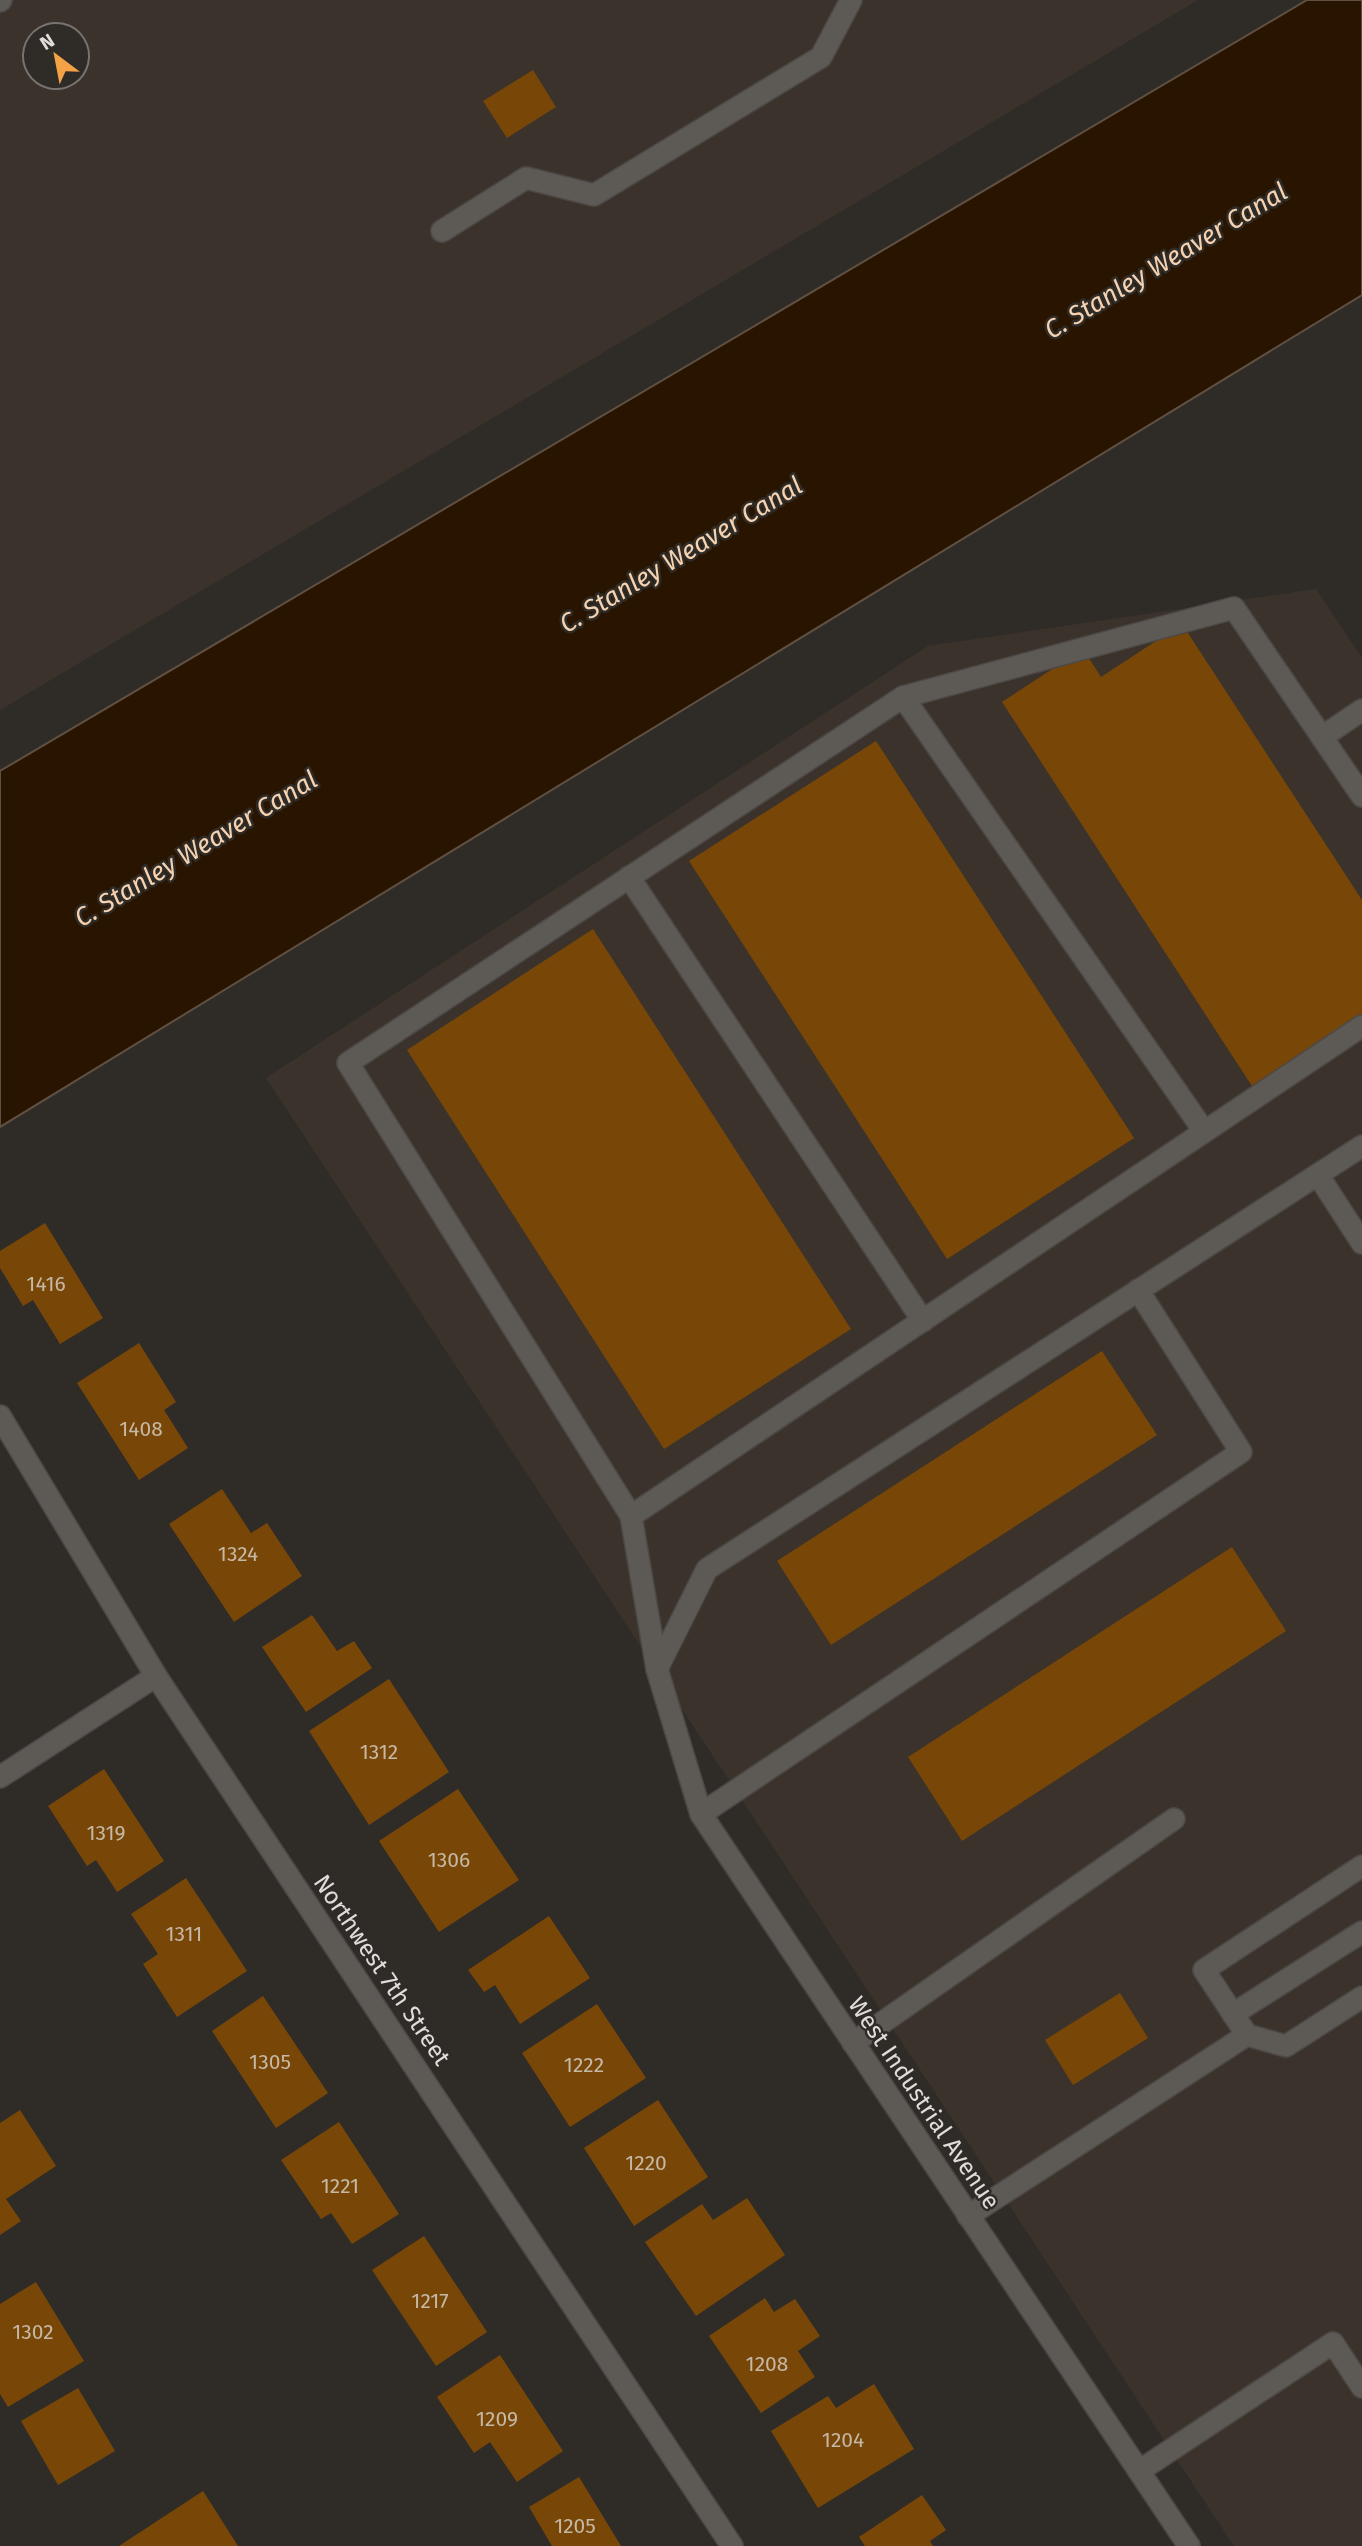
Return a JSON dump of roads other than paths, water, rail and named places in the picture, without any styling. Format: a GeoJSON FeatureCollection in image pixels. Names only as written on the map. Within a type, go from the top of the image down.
{"type":"FeatureCollection","features":[{"type":"Feature","properties":{"kind":"street"},"geometry":{"type":"LineString","coordinates":[[442,230],[527,178],[594,195],[821,57],[851,0]]}},
{"type":"Feature","properties":{"kind":"street"},"geometry":{"type":"LineString","coordinates":[[1362,796],[1234,607],[903,696],[348,1063],[631,1516],[1362,1026]]}},
{"type":"Feature","properties":{"kind":"street"},"geometry":{"type":"LineString","coordinates":[[903,696],[1204,1131]]}},
{"type":"Feature","properties":{"kind":"street"},"geometry":{"type":"LineString","coordinates":[[1322,737],[1362,710]]}},
{"type":"Feature","properties":{"kind":"street"},"geometry":{"type":"LineString","coordinates":[[629,877],[923,1321]]}},
{"type":"Feature","properties":{"kind":"street"},"geometry":{"type":"LineString","coordinates":[[657,1669],[708,1569],[1362,1146]]}},
{"type":"Feature","properties":{"kind":"street"},"geometry":{"type":"LineString","coordinates":[[1318,1175],[1362,1243]]}},
{"type":"Feature","properties":{"kind":"street"},"geometry":{"type":"LineString","coordinates":[[701,1814],[1241,1452],[1138,1290]]}},
{"type":"Feature","properties":{"kind":"street","name":"Northwest 7th Street"},"geometry":{"type":"LineString","coordinates":[[0,1416],[156,1676],[732,2546]]}},
{"type":"Feature","properties":{"kind":"street","name":"West Industrial Avenue"},"geometry":{"type":"LineString","coordinates":[[631,1516],[657,1669],[701,1814],[1189,2546]]}},
{"type":"Feature","properties":{"kind":"street"},"geometry":{"type":"LineString","coordinates":[[0,1777],[156,1676]]}},
{"type":"Feature","properties":{"kind":"street"},"geometry":{"type":"LineString","coordinates":[[853,2043],[1174,1819]]}},
{"type":"Feature","properties":{"kind":"street"},"geometry":{"type":"LineString","coordinates":[[1362,1866],[1204,1970],[1247,2035],[1286,2046],[1362,1997]]}},
{"type":"Feature","properties":{"kind":"street"},"geometry":{"type":"LineString","coordinates":[[1233,2014],[1362,1932]]}},
{"type":"Feature","properties":{"kind":"street"},"geometry":{"type":"LineString","coordinates":[[968,2216],[1247,2035]]}},
{"type":"Feature","properties":{"kind":"street"},"geometry":{"type":"LineString","coordinates":[[1139,2471],[1333,2343],[1362,2387]]}},
{"type":"Feature","properties":{"kind":"water","name":"C. Stanley Weaver Canal"},"geometry":{"type":"Polygon","coordinates":[[[1307,0],[1362,0],[1362,295],[0,1127],[0,771],[1307,0]]]}}]}
